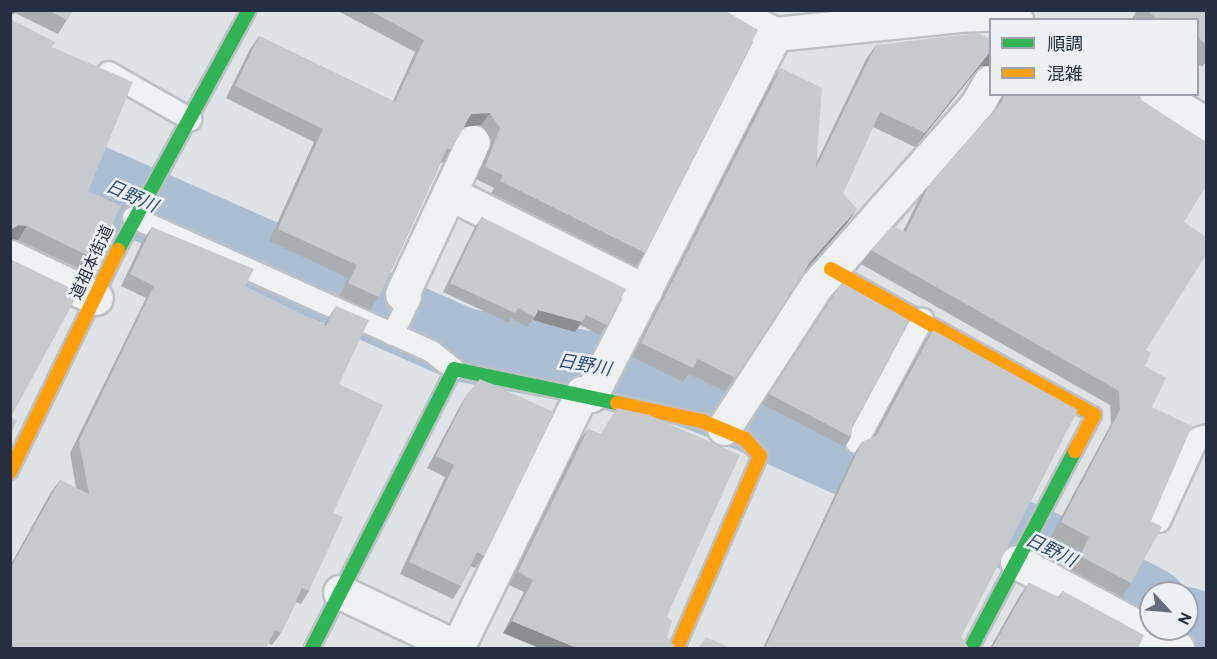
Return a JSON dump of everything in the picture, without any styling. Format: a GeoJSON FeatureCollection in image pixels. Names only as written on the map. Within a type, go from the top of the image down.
{"type":"FeatureCollection","features":[{"type":"Feature","properties":{"kind":"street","name":"道祖本街道"},"geometry":{"type":"LineString","coordinates":[[10,472],[149,185],[190,119],[249,10]]}},
{"type":"Feature","properties":{"kind":"street"},"geometry":{"type":"LineString","coordinates":[[727,10],[775,34],[959,13],[1002,13],[1012,18]]}},
{"type":"Feature","properties":{"kind":"street"},"geometry":{"type":"LineString","coordinates":[[340,592],[458,648],[586,394],[645,291],[775,34]]}},
{"type":"Feature","properties":{"kind":"street"},"geometry":{"type":"LineString","coordinates":[[726,424],[831,269],[976,106],[989,84]]}},
{"type":"Feature","properties":{"kind":"street"},"geometry":{"type":"LineString","coordinates":[[1159,96],[1206,124]]}},
{"type":"Feature","properties":{"kind":"street"},"geometry":{"type":"LineString","coordinates":[[405,298],[473,142]]}},
{"type":"Feature","properties":{"kind":"street"},"geometry":{"type":"LineString","coordinates":[[449,193],[645,291]]}},
{"type":"Feature","properties":{"kind":"street"},"geometry":{"type":"LineString","coordinates":[[10,257],[96,298]]}},
{"type":"Feature","properties":{"kind":"street"},"geometry":{"type":"LineString","coordinates":[[831,269],[1094,415],[971,648]]}},
{"type":"Feature","properties":{"kind":"street"},"geometry":{"type":"LineString","coordinates":[[312,648],[454,369],[726,424],[760,456],[677,648]]}},
{"type":"Feature","properties":{"kind":"street"},"geometry":{"type":"LineString","coordinates":[[1021,556],[1177,648]]}},
{"type":"Feature","properties":{"kind":"lane"},"geometry":{"type":"LineString","coordinates":[[88,63],[190,119]]}},
{"type":"Feature","properties":{"kind":"lane"},"geometry":{"type":"LineString","coordinates":[[132,220],[393,332],[431,351],[454,369]]}},
{"type":"Feature","properties":{"kind":"lane"},"geometry":{"type":"LineString","coordinates":[[393,332],[405,298]]}},
{"type":"Feature","properties":{"kind":"lane"},"geometry":{"type":"LineString","coordinates":[[856,442],[922,319]]}},
{"type":"Feature","properties":{"kind":"lane"},"geometry":{"type":"LineString","coordinates":[[1159,521],[1197,438],[1206,435]]}},
{"type":"Feature","properties":{"kind":"building"},"geometry":{"type":"Polygon","coordinates":[[[48,10],[73,10],[67,20],[48,10]]]}},
{"type":"Feature","properties":{"kind":"building"},"geometry":{"type":"Polygon","coordinates":[[[369,10],[724,10],[758,30],[645,253],[500,181],[503,175],[485,167],[500,128],[490,113],[471,114],[451,150],[447,148],[379,297],[348,283],[357,265],[278,229],[323,129],[235,86],[259,36],[395,102],[424,40],[369,10]]]}},
{"type":"Feature","properties":{"kind":"building"},"geometry":{"type":"Polygon","coordinates":[[[1147,10],[1206,10],[1206,44],[1199,39],[1199,18],[1156,18],[1147,10]]]}},
{"type":"Feature","properties":{"kind":"building"},"geometry":{"type":"Polygon","coordinates":[[[10,19],[55,42],[52,47],[133,82],[88,191],[121,206],[95,259],[27,226],[18,225],[10,230],[10,19]]]}},
{"type":"Feature","properties":{"kind":"building"},"geometry":{"type":"Polygon","coordinates":[[[978,33],[989,38],[989,53],[925,133],[880,112],[843,193],[857,209],[811,261],[735,378],[698,359],[693,368],[641,343],[781,68],[822,88],[816,168],[876,45],[978,33]]]}},
{"type":"Feature","properties":{"kind":"building"},"geometry":{"type":"Polygon","coordinates":[[[1004,96],[1135,96],[1206,142],[1206,186],[1184,222],[1206,237],[1206,255],[1146,350],[1151,353],[1145,366],[1166,378],[1152,407],[1192,426],[1151,521],[1162,527],[1131,583],[1080,556],[1089,537],[1061,522],[1120,410],[1119,391],[871,250],[892,226],[906,232],[929,185],[1002,102],[1004,96]]]}},
{"type":"Feature","properties":{"kind":"building"},"geometry":{"type":"Polygon","coordinates":[[[482,217],[626,289],[607,325],[586,315],[582,322],[538,310],[535,317],[518,308],[515,313],[450,283],[482,217]]]}},
{"type":"Feature","properties":{"kind":"building"},"geometry":{"type":"Polygon","coordinates":[[[152,227],[254,269],[245,286],[326,326],[336,306],[369,320],[339,384],[383,405],[333,513],[343,517],[309,591],[302,588],[281,633],[275,630],[266,648],[10,648],[10,569],[60,480],[89,494],[79,441],[154,286],[130,274],[152,227]]]}},
{"type":"Feature","properties":{"kind":"building"},"geometry":{"type":"Polygon","coordinates":[[[10,259],[79,292],[11,417],[17,420],[10,436],[10,259]]]}},
{"type":"Feature","properties":{"kind":"building"},"geometry":{"type":"Polygon","coordinates":[[[842,283],[909,320],[852,426],[851,437],[769,394],[842,283]]]}},
{"type":"Feature","properties":{"kind":"building"},"geometry":{"type":"Polygon","coordinates":[[[933,330],[1078,410],[961,637],[969,648],[765,648],[862,442],[876,436],[933,330]]]}},
{"type":"Feature","properties":{"kind":"building"},"geometry":{"type":"Polygon","coordinates":[[[480,379],[554,412],[484,556],[477,552],[461,586],[409,562],[454,465],[436,456],[468,393],[480,379]]]}},
{"type":"Feature","properties":{"kind":"building"},"geometry":{"type":"Polygon","coordinates":[[[617,408],[649,415],[740,455],[667,616],[672,621],[667,637],[676,648],[577,648],[512,621],[533,580],[518,572],[588,429],[600,435],[617,408]]]}},
{"type":"Feature","properties":{"kind":"building"},"geometry":{"type":"Polygon","coordinates":[[[1029,583],[1059,598],[1063,591],[1139,632],[1139,641],[1141,641],[1138,648],[992,648],[1029,583]]]}},
{"type":"Feature","properties":{"kind":"building"},"geometry":{"type":"Polygon","coordinates":[[[706,637],[731,648],[698,648],[706,637]]]}},
{"type":"Feature","properties":{"kind":"waterway","name":"日野川"},"geometry":{"type":"LineString","coordinates":[[10,145],[463,345],[670,383],[727,405],[1044,548],[1139,599]]}},
{"type":"Feature","properties":{"kind":"waterway","name":"日野川"},"geometry":{"type":"LineString","coordinates":[[1199,630],[1206,634]]}},
{"type":"Feature","properties":{"kind":"traffic: fast"},"geometry":{"type":"LineString","coordinates":[[118,250],[249,10]]}},
{"type":"Feature","properties":{"kind":"traffic: fast"},"geometry":{"type":"LineString","coordinates":[[312,648],[454,369],[617,403]]}},
{"type":"Feature","properties":{"kind":"traffic: fast"},"geometry":{"type":"LineString","coordinates":[[971,648],[1075,451]]}},
{"type":"Feature","properties":{"kind":"traffic: slow"},"geometry":{"type":"LineString","coordinates":[[10,472],[118,250]]}},
{"type":"Feature","properties":{"kind":"traffic: slow"},"geometry":{"type":"LineString","coordinates":[[831,269],[1094,415],[1075,451]]}},
{"type":"Feature","properties":{"kind":"traffic: slow"},"geometry":{"type":"LineString","coordinates":[[617,403],[702,421],[745,439],[760,456],[677,648]]}}]}
